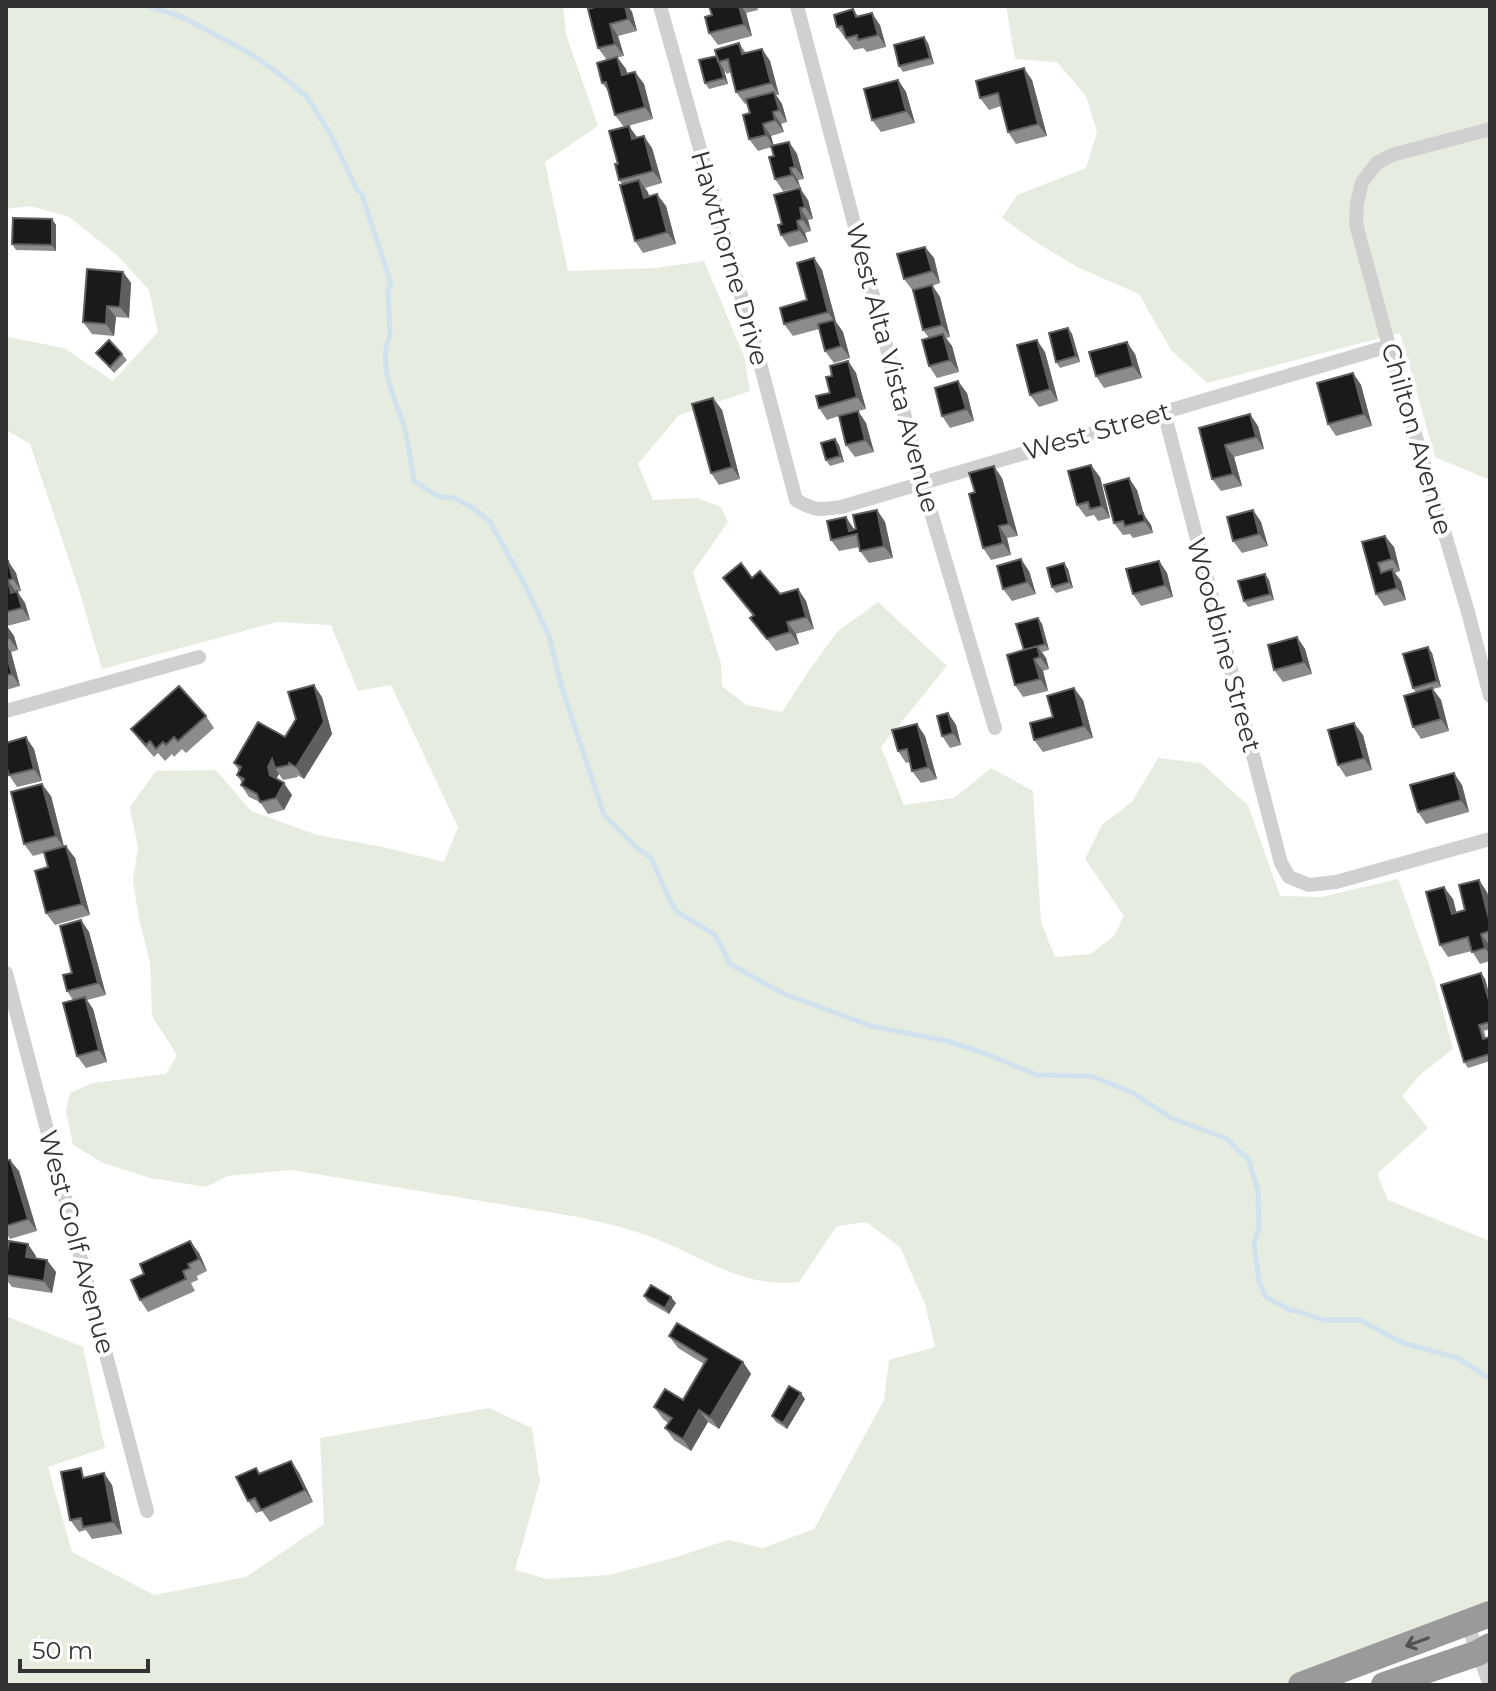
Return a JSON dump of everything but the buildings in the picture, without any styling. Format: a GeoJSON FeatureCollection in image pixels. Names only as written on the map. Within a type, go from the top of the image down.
{"type":"FeatureCollection","features":[{"type":"Feature","properties":{"kind":"highway"},"geometry":{"type":"LineString","coordinates":[[1301,1685],[1479,1618]]}},
{"type":"Feature","properties":{"kind":"highway"},"geometry":{"type":"LineString","coordinates":[[1384,1685],[1484,1650]]}},
{"type":"Feature","properties":{"kind":"street","name":"Hawthorne Drive"},"geometry":{"type":"LineString","coordinates":[[660,6],[796,500],[805,505]]}},
{"type":"Feature","properties":{"kind":"street","name":"West Alta Vista Avenue"},"geometry":{"type":"LineString","coordinates":[[797,6],[922,482],[995,728]]}},
{"type":"Feature","properties":{"kind":"street","name":"Chilton Avenue"},"geometry":{"type":"LineString","coordinates":[[1490,129],[1392,155],[1377,163],[1362,182],[1356,224],[1490,696]]}},
{"type":"Feature","properties":{"kind":"street","name":"West Street"},"geometry":{"type":"LineString","coordinates":[[805,505],[820,510],[841,507],[1389,346]]}},
{"type":"Feature","properties":{"kind":"street","name":"Woodbine Street"},"geometry":{"type":"LineString","coordinates":[[1164,412],[1281,863],[1289,877],[1309,885],[1336,882],[1490,839]]}},
{"type":"Feature","properties":{"kind":"street"},"geometry":{"type":"LineString","coordinates":[[6,711],[199,657]]}},
{"type":"Feature","properties":{"kind":"street","name":"West Golf Avenue"},"geometry":{"type":"LineString","coordinates":[[6,973],[147,1511]]}},
{"type":"Feature","properties":{"kind":"street"},"geometry":{"type":"LineString","coordinates":[[1479,1618],[1490,1685]]}},
{"type":"Feature","properties":{"kind":"shaded area"},"geometry":{"type":"Polygon","coordinates":[[[6,6],[563,6],[566,34],[598,126],[545,162],[568,271],[656,268],[704,261],[744,356],[750,391],[679,415],[638,464],[653,500],[697,498],[721,507],[728,522],[693,572],[721,664],[722,686],[746,705],[782,712],[838,631],[878,602],[947,666],[881,747],[904,805],[954,798],[991,768],[1033,791],[1041,922],[1055,957],[1091,954],[1114,936],[1124,916],[1085,859],[1102,825],[1132,802],[1158,758],[1201,763],[1248,805],[1280,896],[1321,897],[1398,879],[1434,979],[1453,1049],[1421,1074],[1402,1096],[1428,1128],[1377,1174],[1388,1200],[1490,1241],[1490,1614],[1301,1685],[6,1685],[6,1316],[83,1347],[105,1448],[48,1467],[72,1552],[154,1595],[246,1577],[324,1524],[320,1438],[489,1408],[532,1428],[540,1481],[515,1570],[547,1579],[610,1575],[728,1540],[763,1548],[814,1529],[884,1400],[889,1360],[935,1347],[925,1304],[900,1247],[866,1222],[837,1226],[799,1282],[780,1283],[743,1276],[648,1235],[578,1217],[291,1170],[228,1176],[206,1187],[150,1178],[103,1163],[73,1145],[66,1111],[70,1093],[93,1083],[166,1074],[177,1055],[152,1016],[150,962],[133,880],[138,848],[130,807],[156,771],[216,770],[251,811],[317,835],[444,862],[458,827],[391,685],[358,691],[331,625],[277,622],[102,669],[30,444],[6,430],[6,339],[64,348],[113,381],[158,332],[149,290],[116,254],[69,217],[30,206],[6,209],[6,6]]]}},
{"type":"Feature","properties":{"kind":"shaded area"},"geometry":{"type":"Polygon","coordinates":[[[1006,6],[1490,6],[1490,480],[1435,457],[1400,333],[1207,383],[1171,350],[1139,294],[1077,267],[1002,218],[1017,195],[1086,168],[1097,132],[1086,96],[1057,62],[1015,59],[1006,6]]]}},
{"type":"Feature","properties":{"kind":"waterway"},"geometry":{"type":"LineString","coordinates":[[148,6],[182,17],[251,54],[307,97],[331,135],[362,195],[391,283],[388,290],[390,336],[386,347],[386,371],[405,430],[414,481],[434,494],[454,498],[473,508],[490,522],[549,636],[562,688],[604,815],[651,858],[676,911],[715,935],[728,963],[782,993],[871,1026],[947,1041],[1037,1075],[1090,1076],[1133,1093],[1171,1118],[1228,1139],[1248,1158],[1258,1191],[1259,1228],[1254,1244],[1259,1281],[1266,1297],[1290,1310],[1323,1320],[1360,1320],[1403,1343],[1458,1358],[1490,1379]]}}]}
